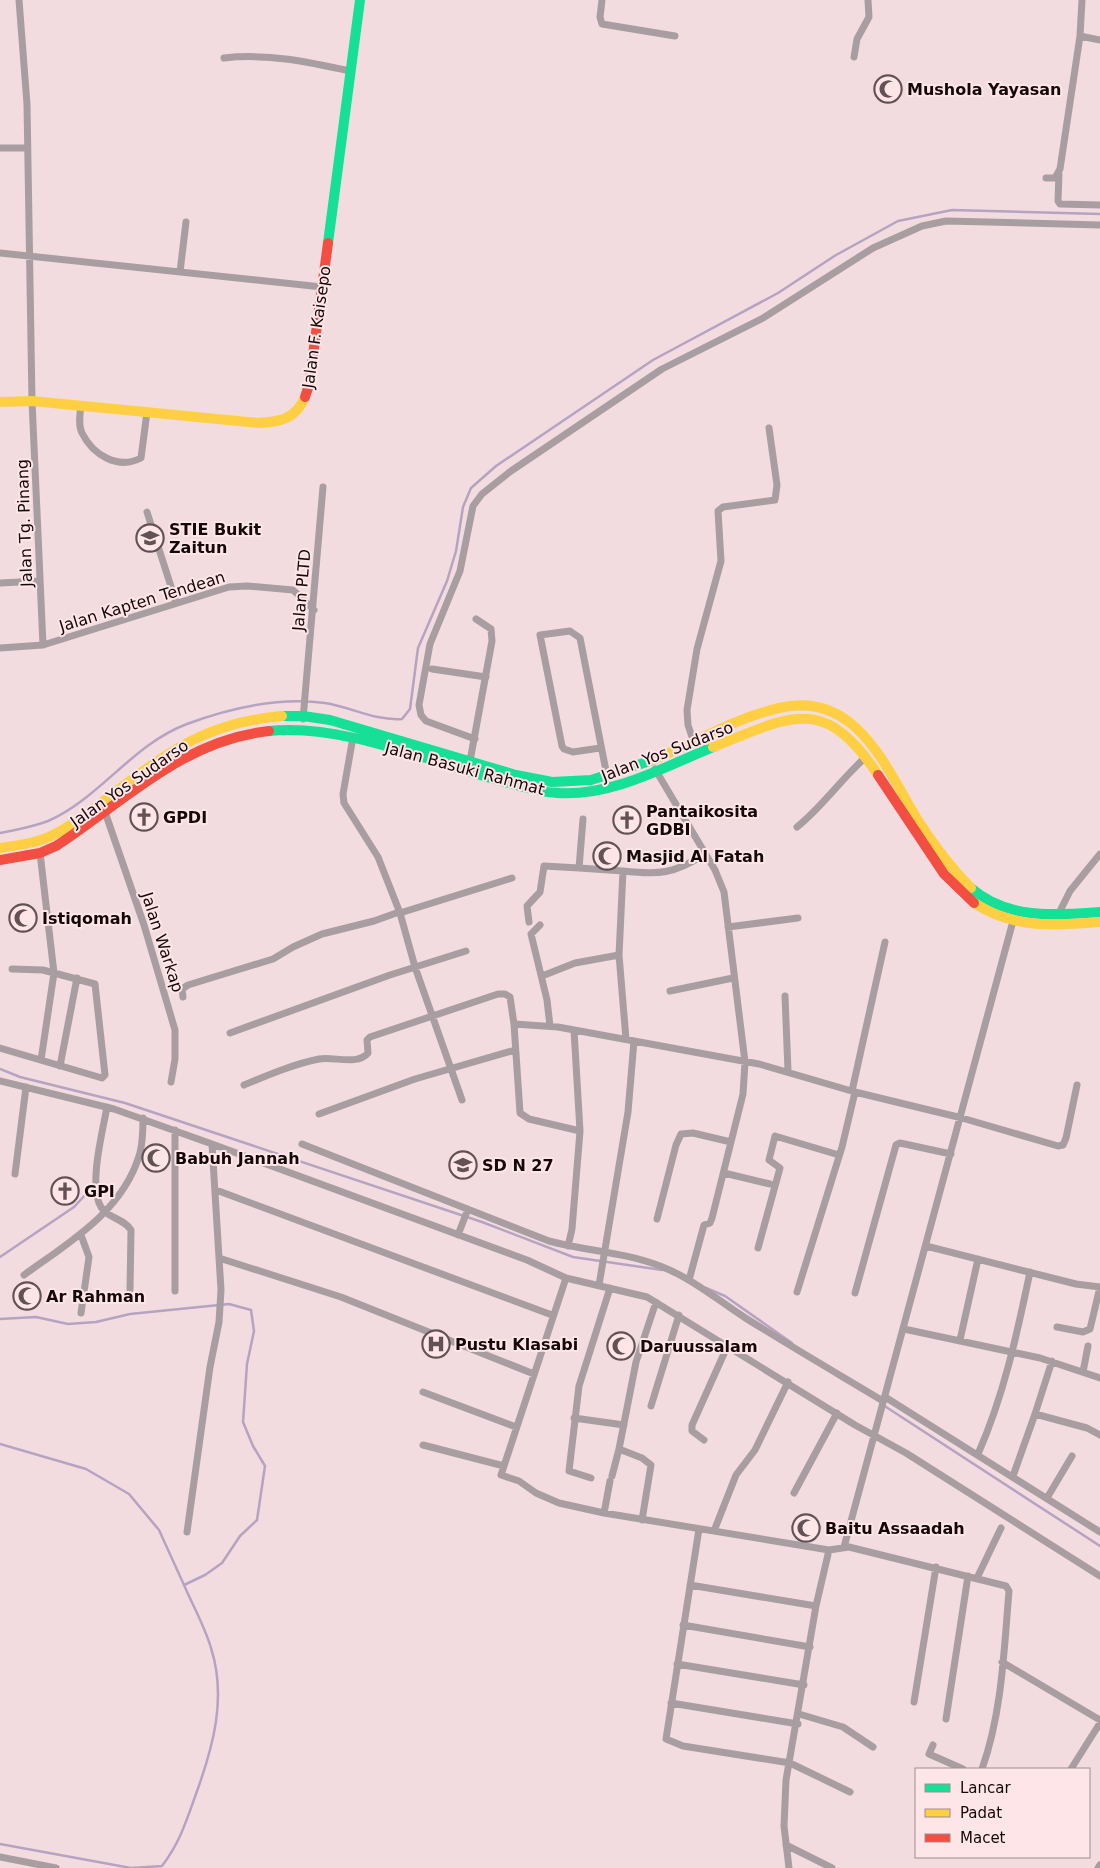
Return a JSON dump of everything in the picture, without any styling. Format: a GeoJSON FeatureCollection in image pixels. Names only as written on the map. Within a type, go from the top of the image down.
{"type":"FeatureCollection","features":[{"type":"Feature","properties":{"kind":"main road","name":"Jalan F. Kaisepo"},"geometry":{"type":"LineString","coordinates":[[0,402],[32,401],[258,423],[279,423],[292,417],[303,406],[310,386],[360,0]]}},
{"type":"Feature","properties":{"kind":"main road","name":"Jalan Yos Sudarso"},"geometry":{"type":"LineString","coordinates":[[0,848],[70,831],[163,756],[198,735],[243,722],[304,711],[520,776],[560,783],[607,776],[694,742],[755,715],[782,707],[813,706],[835,712],[854,724],[874,747],[952,868],[973,890],[988,900],[1019,911],[1058,915],[1100,912]]}},
{"type":"Feature","properties":{"kind":"main road","name":"Jalan Basuki Rahmat"},"geometry":{"type":"LineString","coordinates":[[0,860],[40,853],[70,831],[105,812],[187,755],[203,747],[252,733],[302,729],[353,736],[488,778],[557,793],[582,792],[606,788],[760,727],[785,719],[803,717],[829,724],[838,730],[866,757],[947,879],[978,905],[1013,921],[1044,926],[1100,922]]}},
{"type":"Feature","properties":{"kind":"street","name":"Jalan Tg. Pinang"},"geometry":{"type":"LineString","coordinates":[[19,0],[26,104],[32,401],[43,645]]}},
{"type":"Feature","properties":{"kind":"street"},"geometry":{"type":"LineString","coordinates":[[602,0],[600,17],[602,24],[675,36]]}},
{"type":"Feature","properties":{"kind":"street"},"geometry":{"type":"LineString","coordinates":[[854,57],[857,39],[869,17],[868,0]]}},
{"type":"Feature","properties":{"kind":"street"},"geometry":{"type":"LineString","coordinates":[[1082,0],[1080,36],[1058,173],[1058,201],[1060,204],[1100,205]]}},
{"type":"Feature","properties":{"kind":"street"},"geometry":{"type":"LineString","coordinates":[[1080,36],[1100,40]]}},
{"type":"Feature","properties":{"kind":"street"},"geometry":{"type":"LineString","coordinates":[[224,58],[248,55],[268,57],[350,71]]}},
{"type":"Feature","properties":{"kind":"street"},"geometry":{"type":"LineString","coordinates":[[0,148],[27,148]]}},
{"type":"Feature","properties":{"kind":"street"},"geometry":{"type":"LineString","coordinates":[[1046,178],[1055,178],[1058,173]]}},
{"type":"Feature","properties":{"kind":"street"},"geometry":{"type":"LineString","coordinates":[[180,272],[186,222]]}},
{"type":"Feature","properties":{"kind":"street"},"geometry":{"type":"LineString","coordinates":[[475,739],[426,721],[420,715],[418,706],[430,644],[460,571],[473,506],[482,494],[512,471],[662,369],[763,318],[852,260],[907,233],[928,225],[946,222],[1100,225]]}},
{"type":"Feature","properties":{"kind":"street"},"geometry":{"type":"LineString","coordinates":[[0,253],[322,287]]}},
{"type":"Feature","properties":{"kind":"street"},"geometry":{"type":"LineString","coordinates":[[81,405],[80,423],[85,437],[102,456],[123,463],[141,458],[147,412]]}},
{"type":"Feature","properties":{"kind":"street"},"geometry":{"type":"LineString","coordinates":[[694,742],[688,725],[687,710],[697,649],[721,561],[718,511],[723,507],[775,500],[777,485],[769,428]]}},
{"type":"Feature","properties":{"kind":"street","name":"Jalan PLTD"},"geometry":{"type":"LineString","coordinates":[[302,729],[324,487]]}},
{"type":"Feature","properties":{"kind":"street"},"geometry":{"type":"LineString","coordinates":[[147,512],[176,602]]}},
{"type":"Feature","properties":{"kind":"street"},"geometry":{"type":"LineString","coordinates":[[0,583],[40,581]]}},
{"type":"Feature","properties":{"kind":"street","name":"Jalan Kapten Tendean"},"geometry":{"type":"LineString","coordinates":[[0,648],[43,645],[229,587],[274,587],[293,590],[314,610]]}},
{"type":"Feature","properties":{"kind":"street"},"geometry":{"type":"LineString","coordinates":[[470,761],[492,635],[488,626],[476,619]]}},
{"type":"Feature","properties":{"kind":"street"},"geometry":{"type":"LineString","coordinates":[[600,748],[573,752],[564,749],[562,746],[540,635],[570,631],[575,632],[580,638],[607,776]]}},
{"type":"Feature","properties":{"kind":"street"},"geometry":{"type":"LineString","coordinates":[[432,668],[486,677]]}},
{"type":"Feature","properties":{"kind":"street"},"geometry":{"type":"LineString","coordinates":[[353,736],[343,794],[344,803],[378,857],[399,913],[415,967],[462,1100]]}},
{"type":"Feature","properties":{"kind":"street"},"geometry":{"type":"LineString","coordinates":[[798,827],[818,810],[850,771],[866,757]]}},
{"type":"Feature","properties":{"kind":"street"},"geometry":{"type":"LineString","coordinates":[[650,760],[705,854],[724,892],[733,978],[745,1062],[743,1094],[724,1173],[712,1218],[710,1222],[704,1225],[689,1280]]}},
{"type":"Feature","properties":{"kind":"street","name":"Jalan Warkap"},"geometry":{"type":"LineString","coordinates":[[105,812],[144,925],[175,1030],[175,1059],[171,1082]]}},
{"type":"Feature","properties":{"kind":"street"},"geometry":{"type":"LineString","coordinates":[[579,868],[582,819]]}},
{"type":"Feature","properties":{"kind":"street"},"geometry":{"type":"LineString","coordinates":[[40,853],[54,973],[41,1060]]}},
{"type":"Feature","properties":{"kind":"street"},"geometry":{"type":"LineString","coordinates":[[529,922],[527,906],[540,892],[544,866],[646,874],[684,868],[705,854]]}},
{"type":"Feature","properties":{"kind":"street"},"geometry":{"type":"LineString","coordinates":[[1058,915],[1070,891],[1100,854]]}},
{"type":"Feature","properties":{"kind":"street"},"geometry":{"type":"LineString","coordinates":[[623,871],[619,955],[626,1039]]}},
{"type":"Feature","properties":{"kind":"street"},"geometry":{"type":"LineString","coordinates":[[182,997],[182,989],[188,985],[273,959],[293,947],[322,934],[374,921],[512,878]]}},
{"type":"Feature","properties":{"kind":"street"},"geometry":{"type":"LineString","coordinates":[[728,927],[798,918]]}},
{"type":"Feature","properties":{"kind":"street"},"geometry":{"type":"LineString","coordinates":[[844,1548],[962,1118],[1013,921]]}},
{"type":"Feature","properties":{"kind":"street"},"geometry":{"type":"LineString","coordinates":[[540,924],[532,934],[542,976],[550,1026]]}},
{"type":"Feature","properties":{"kind":"street"},"geometry":{"type":"LineString","coordinates":[[797,1292],[839,1155],[885,942]]}},
{"type":"Feature","properties":{"kind":"street"},"geometry":{"type":"LineString","coordinates":[[230,1033],[415,967],[466,951]]}},
{"type":"Feature","properties":{"kind":"street"},"geometry":{"type":"LineString","coordinates":[[542,976],[575,963],[619,955]]}},
{"type":"Feature","properties":{"kind":"street"},"geometry":{"type":"LineString","coordinates":[[0,1048],[102,1078],[105,1076],[95,984],[43,970],[12,969]]}},
{"type":"Feature","properties":{"kind":"street"},"geometry":{"type":"LineString","coordinates":[[60,1066],[77,978]]}},
{"type":"Feature","properties":{"kind":"street"},"geometry":{"type":"LineString","coordinates":[[670,991],[733,978]]}},
{"type":"Feature","properties":{"kind":"street"},"geometry":{"type":"LineString","coordinates":[[244,1085],[320,1059],[347,1060],[361,1057],[368,1052],[367,1040],[370,1036],[498,994],[505,994],[510,998],[514,1024],[520,1114],[529,1119],[580,1131]]}},
{"type":"Feature","properties":{"kind":"street"},"geometry":{"type":"LineString","coordinates":[[784,996],[788,1071]]}},
{"type":"Feature","properties":{"kind":"street"},"geometry":{"type":"LineString","coordinates":[[514,1024],[550,1026],[574,1030],[788,1071],[853,1092],[962,1118],[1058,1146],[1063,1144],[1066,1138],[1077,1085]]}},
{"type":"Feature","properties":{"kind":"street"},"geometry":{"type":"LineString","coordinates":[[568,1246],[580,1131],[574,1030]]}},
{"type":"Feature","properties":{"kind":"street"},"geometry":{"type":"LineString","coordinates":[[599,1283],[628,1112],[634,1041]]}},
{"type":"Feature","properties":{"kind":"street"},"geometry":{"type":"LineString","coordinates":[[319,1114],[415,1079],[515,1050]]}},
{"type":"Feature","properties":{"kind":"street"},"geometry":{"type":"LineString","coordinates":[[0,1081],[144,1118],[460,1232],[566,1278],[599,1283],[610,1288],[636,1293],[679,1315],[727,1347],[837,1412],[875,1432],[1100,1576]]}},
{"type":"Feature","properties":{"kind":"street"},"geometry":{"type":"LineString","coordinates":[[15,1174],[26,1088]]}},
{"type":"Feature","properties":{"kind":"street"},"geometry":{"type":"LineString","coordinates":[[107,1107],[96,1178],[97,1196],[104,1212],[128,1226],[131,1230],[130,1290]]}},
{"type":"Feature","properties":{"kind":"street"},"geometry":{"type":"LineString","coordinates":[[24,1275],[81,1235],[104,1212],[125,1185],[139,1157],[144,1118]]}},
{"type":"Feature","properties":{"kind":"street"},"geometry":{"type":"LineString","coordinates":[[174,1130],[174,1291]]}},
{"type":"Feature","properties":{"kind":"street"},"geometry":{"type":"LineString","coordinates":[[657,1219],[676,1145],[681,1134],[693,1133],[731,1142]]}},
{"type":"Feature","properties":{"kind":"street"},"geometry":{"type":"LineString","coordinates":[[758,1248],[780,1168],[769,1160],[775,1136],[839,1155]]}},
{"type":"Feature","properties":{"kind":"street"},"geometry":{"type":"LineString","coordinates":[[855,1293],[896,1145],[900,1143],[951,1154]]}},
{"type":"Feature","properties":{"kind":"street"},"geometry":{"type":"LineString","coordinates":[[187,1532],[210,1367],[218,1333],[221,1290],[212,1144]]}},
{"type":"Feature","properties":{"kind":"street"},"geometry":{"type":"LineString","coordinates":[[302,1144],[467,1212],[568,1246],[603,1255],[638,1258],[689,1280],[884,1401],[978,1454],[1100,1532]]}},
{"type":"Feature","properties":{"kind":"street"},"geometry":{"type":"LineString","coordinates":[[724,1173],[770,1184]]}},
{"type":"Feature","properties":{"kind":"street"},"geometry":{"type":"LineString","coordinates":[[216,1190],[552,1315]]}},
{"type":"Feature","properties":{"kind":"street"},"geometry":{"type":"LineString","coordinates":[[460,1232],[467,1212]]}},
{"type":"Feature","properties":{"kind":"street"},"geometry":{"type":"LineString","coordinates":[[81,1235],[89,1257],[81,1313]]}},
{"type":"Feature","properties":{"kind":"street"},"geometry":{"type":"LineString","coordinates":[[926,1246],[1076,1284],[1100,1287],[1090,1329],[1083,1332],[1057,1327]]}},
{"type":"Feature","properties":{"kind":"street"},"geometry":{"type":"LineString","coordinates":[[219,1258],[341,1297],[534,1374]]}},
{"type":"Feature","properties":{"kind":"street"},"geometry":{"type":"LineString","coordinates":[[960,1340],[978,1259]]}},
{"type":"Feature","properties":{"kind":"street"},"geometry":{"type":"LineString","coordinates":[[978,1454],[995,1412],[1013,1351],[1030,1272]]}},
{"type":"Feature","properties":{"kind":"street"},"geometry":{"type":"LineString","coordinates":[[566,1278],[552,1315],[501,1475],[519,1481],[544,1497],[604,1513],[829,1550],[844,1548],[936,1567],[1003,1584],[1009,1591],[1002,1662],[990,1742],[982,1768]]}},
{"type":"Feature","properties":{"kind":"street"},"geometry":{"type":"LineString","coordinates":[[591,1478],[569,1471],[574,1418],[582,1373],[610,1288]]}},
{"type":"Feature","properties":{"kind":"street"},"geometry":{"type":"LineString","coordinates":[[604,1513],[636,1362],[656,1302]]}},
{"type":"Feature","properties":{"kind":"street"},"geometry":{"type":"LineString","coordinates":[[652,1406],[679,1315]]}},
{"type":"Feature","properties":{"kind":"street"},"geometry":{"type":"LineString","coordinates":[[904,1329],[1013,1351],[1052,1361],[1100,1378]]}},
{"type":"Feature","properties":{"kind":"street"},"geometry":{"type":"LineString","coordinates":[[1082,1372],[1088,1346]]}},
{"type":"Feature","properties":{"kind":"street"},"geometry":{"type":"LineString","coordinates":[[704,1440],[692,1431],[692,1425],[727,1347]]}},
{"type":"Feature","properties":{"kind":"street"},"geometry":{"type":"LineString","coordinates":[[1013,1476],[1052,1361]]}},
{"type":"Feature","properties":{"kind":"street"},"geometry":{"type":"LineString","coordinates":[[714,1531],[736,1474],[755,1450],[788,1382]]}},
{"type":"Feature","properties":{"kind":"street"},"geometry":{"type":"LineString","coordinates":[[422,1392],[516,1427]]}},
{"type":"Feature","properties":{"kind":"street"},"geometry":{"type":"LineString","coordinates":[[794,1493],[837,1412]]}},
{"type":"Feature","properties":{"kind":"street"},"geometry":{"type":"LineString","coordinates":[[1035,1414],[1087,1428],[1100,1435]]}},
{"type":"Feature","properties":{"kind":"street"},"geometry":{"type":"LineString","coordinates":[[574,1418],[624,1425]]}},
{"type":"Feature","properties":{"kind":"street"},"geometry":{"type":"LineString","coordinates":[[423,1445],[504,1466]]}},
{"type":"Feature","properties":{"kind":"street"},"geometry":{"type":"LineString","coordinates":[[619,1449],[642,1458],[651,1465],[642,1520]]}},
{"type":"Feature","properties":{"kind":"street"},"geometry":{"type":"LineString","coordinates":[[1047,1498],[1072,1456]]}},
{"type":"Feature","properties":{"kind":"street"},"geometry":{"type":"LineString","coordinates":[[977,1578],[1001,1528]]}},
{"type":"Feature","properties":{"kind":"street"},"geometry":{"type":"LineString","coordinates":[[699,1529],[665,1738],[667,1741],[683,1746],[790,1763],[850,1792]]}},
{"type":"Feature","properties":{"kind":"street"},"geometry":{"type":"LineString","coordinates":[[789,1868],[784,1809],[816,1606],[829,1550]]}},
{"type":"Feature","properties":{"kind":"street"},"geometry":{"type":"LineString","coordinates":[[914,1702],[936,1567]]}},
{"type":"Feature","properties":{"kind":"street"},"geometry":{"type":"LineString","coordinates":[[946,1720],[968,1576]]}},
{"type":"Feature","properties":{"kind":"street"},"geometry":{"type":"LineString","coordinates":[[690,1585],[816,1606]]}},
{"type":"Feature","properties":{"kind":"street"},"geometry":{"type":"LineString","coordinates":[[683,1625],[810,1647]]}},
{"type":"Feature","properties":{"kind":"street"},"geometry":{"type":"LineString","coordinates":[[1002,1662],[1100,1722],[1072,1768]]}},
{"type":"Feature","properties":{"kind":"street"},"geometry":{"type":"LineString","coordinates":[[678,1664],[804,1685]]}},
{"type":"Feature","properties":{"kind":"street"},"geometry":{"type":"LineString","coordinates":[[671,1704],[798,1724]]}},
{"type":"Feature","properties":{"kind":"street"},"geometry":{"type":"LineString","coordinates":[[799,1714],[843,1727],[872,1747]]}},
{"type":"Feature","properties":{"kind":"street"},"geometry":{"type":"LineString","coordinates":[[933,1745],[929,1754],[962,1768]]}},
{"type":"Feature","properties":{"kind":"street"},"geometry":{"type":"LineString","coordinates":[[786,1845],[832,1868]]}},
{"type":"Feature","properties":{"kind":"street"},"geometry":{"type":"LineString","coordinates":[[0,1858],[56,1868]]}},
{"type":"Feature","properties":{"kind":"waterway"},"geometry":{"type":"LineString","coordinates":[[0,833],[42,823],[67,811],[150,744],[187,724],[220,713],[255,705],[308,702],[335,705],[382,718],[402,719],[410,709],[418,648],[447,581],[456,551],[463,507],[471,488],[496,466],[653,360],[778,293],[836,255],[898,221],[952,210],[1100,214]]}},
{"type":"Feature","properties":{"kind":"waterway"},"geometry":{"type":"LineString","coordinates":[[0,1069],[20,1077],[125,1103],[482,1222],[573,1257],[662,1270]]}},
{"type":"Feature","properties":{"kind":"waterway"},"geometry":{"type":"LineString","coordinates":[[0,1257],[74,1207],[87,1193]]}},
{"type":"Feature","properties":{"kind":"waterway"},"geometry":{"type":"LineString","coordinates":[[706,1288],[725,1296],[792,1343]]}},
{"type":"Feature","properties":{"kind":"waterway"},"geometry":{"type":"LineString","coordinates":[[0,1319],[36,1317],[68,1324],[96,1322],[130,1314],[229,1304],[251,1310],[254,1331],[247,1364],[243,1422],[253,1446],[265,1466],[257,1520],[240,1536],[222,1563],[205,1575],[184,1585],[211,1648],[216,1667],[218,1704],[208,1758],[189,1814],[174,1849],[162,1866],[131,1868],[0,1844]]}},
{"type":"Feature","properties":{"kind":"waterway"},"geometry":{"type":"LineString","coordinates":[[883,1405],[1100,1546]]}},
{"type":"Feature","properties":{"kind":"waterway"},"geometry":{"type":"LineString","coordinates":[[0,1444],[86,1469],[129,1494],[159,1530],[184,1585]]}},
{"type":"Feature","properties":{"kind":"traffic: fast"},"geometry":{"type":"LineString","coordinates":[[328,243],[360,0]]}},
{"type":"Feature","properties":{"kind":"traffic: fast"},"geometry":{"type":"LineString","coordinates":[[282,716],[303,716],[330,720],[516,775],[552,782],[591,780],[653,760]]}},
{"type":"Feature","properties":{"kind":"traffic: fast"},"geometry":{"type":"LineString","coordinates":[[269,731],[297,730],[355,738],[520,786],[557,793],[577,793],[617,785],[637,779],[713,747]]}},
{"type":"Feature","properties":{"kind":"traffic: fast"},"geometry":{"type":"LineString","coordinates":[[971,888],[1000,906],[1032,913],[1100,912]]}},
{"type":"Feature","properties":{"kind":"traffic: slow"},"geometry":{"type":"LineString","coordinates":[[0,402],[32,401],[258,423],[273,422],[292,415],[305,397]]}},
{"type":"Feature","properties":{"kind":"traffic: slow"},"geometry":{"type":"LineString","coordinates":[[653,760],[731,724],[763,712],[806,705],[829,710],[848,721],[865,737],[880,756],[929,837],[949,864],[971,888]]}},
{"type":"Feature","properties":{"kind":"traffic: slow"},"geometry":{"type":"LineString","coordinates":[[0,848],[35,842],[49,837],[88,813],[157,762],[194,740],[234,724],[282,716]]}},
{"type":"Feature","properties":{"kind":"traffic: slow"},"geometry":{"type":"LineString","coordinates":[[713,747],[785,721],[804,719],[822,722],[840,731],[858,749],[878,775]]}},
{"type":"Feature","properties":{"kind":"traffic: slow"},"geometry":{"type":"LineString","coordinates":[[974,903],[1004,917],[1035,924],[1100,922]]}},
{"type":"Feature","properties":{"kind":"traffic: jam"},"geometry":{"type":"LineString","coordinates":[[305,397],[309,385],[328,243]]}},
{"type":"Feature","properties":{"kind":"traffic: jam"},"geometry":{"type":"LineString","coordinates":[[0,860],[40,853],[56,846],[156,775],[182,759],[209,746],[238,737],[269,731]]}},
{"type":"Feature","properties":{"kind":"traffic: jam"},"geometry":{"type":"LineString","coordinates":[[878,775],[944,874],[974,903]]}},
{"type":"Feature","properties":{"kind":"place","name":"Mushola Yayasan"},"geometry":{"type":"Point","coordinates":[888,89]}},
{"type":"Feature","properties":{"kind":"place","name":"STIE Bukit Zaitun"},"geometry":{"type":"Point","coordinates":[150,538]}},
{"type":"Feature","properties":{"kind":"place","name":"GPDI"},"geometry":{"type":"Point","coordinates":[144,817]}},
{"type":"Feature","properties":{"kind":"place","name":"Pantaikosita GDBI"},"geometry":{"type":"Point","coordinates":[627,820]}},
{"type":"Feature","properties":{"kind":"place","name":"Masjid Al Fatah"},"geometry":{"type":"Point","coordinates":[607,856]}},
{"type":"Feature","properties":{"kind":"place","name":"Istiqomah"},"geometry":{"type":"Point","coordinates":[23,918]}},
{"type":"Feature","properties":{"kind":"place","name":"Babuh Jannah"},"geometry":{"type":"Point","coordinates":[156,1158]}},
{"type":"Feature","properties":{"kind":"place","name":"SD N 27"},"geometry":{"type":"Point","coordinates":[463,1165]}},
{"type":"Feature","properties":{"kind":"place","name":"GPI"},"geometry":{"type":"Point","coordinates":[65,1191]}},
{"type":"Feature","properties":{"kind":"place","name":"Ar Rahman"},"geometry":{"type":"Point","coordinates":[27,1296]}},
{"type":"Feature","properties":{"kind":"place","name":"Pustu Klasabi"},"geometry":{"type":"Point","coordinates":[436,1344]}},
{"type":"Feature","properties":{"kind":"place","name":"Daruussalam"},"geometry":{"type":"Point","coordinates":[621,1346]}},
{"type":"Feature","properties":{"kind":"place","name":"Baitu Assaadah"},"geometry":{"type":"Point","coordinates":[806,1528]}}]}
